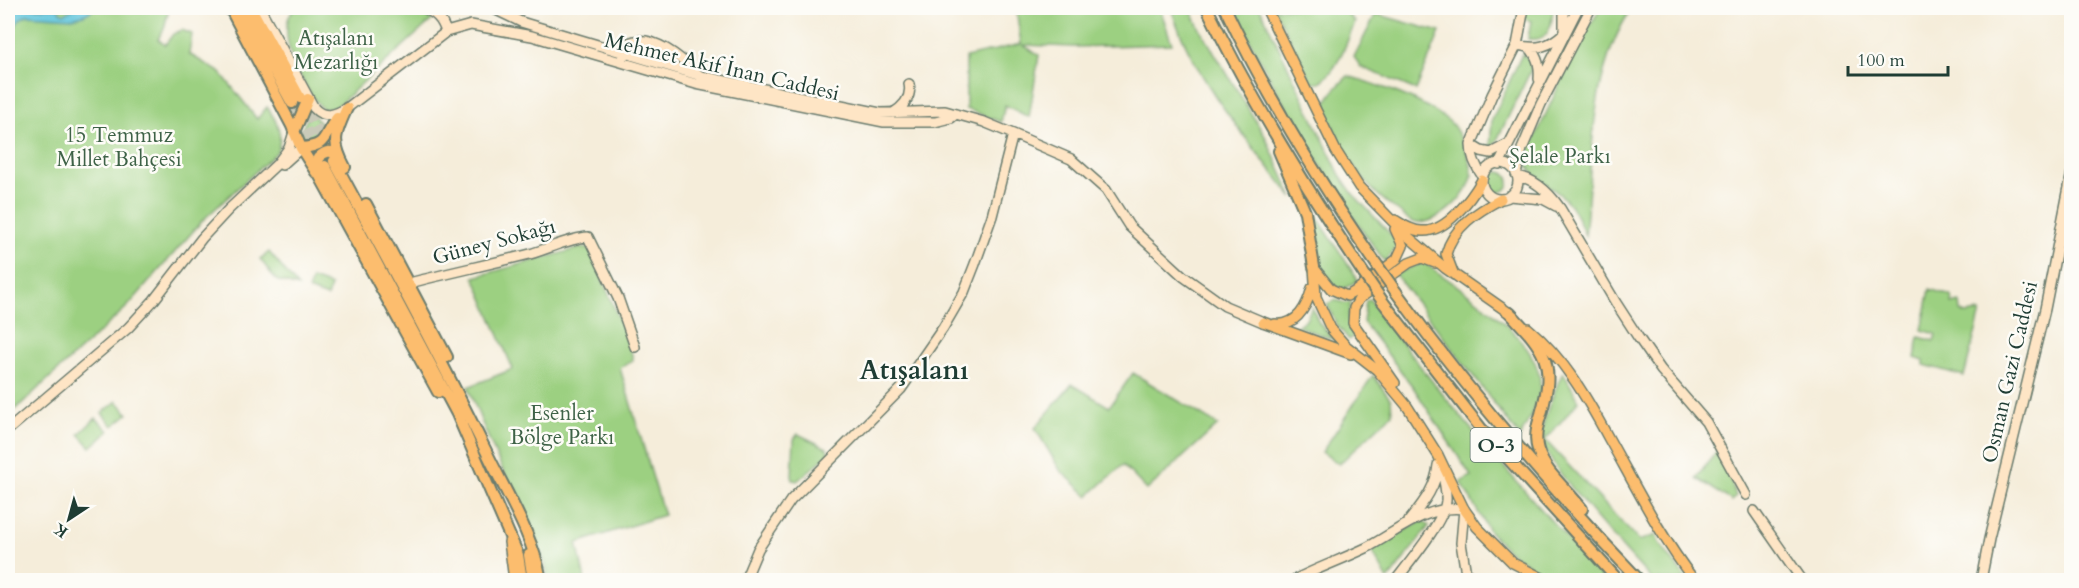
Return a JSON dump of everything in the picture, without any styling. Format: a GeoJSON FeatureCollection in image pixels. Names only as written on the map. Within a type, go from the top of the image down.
{"type":"FeatureCollection","features":[{"type":"Feature","properties":{"kind":"highway"},"geometry":{"type":"LineString","coordinates":[[230,8],[302,148],[326,165],[409,283],[443,349],[467,402],[483,446]]}},
{"type":"Feature","properties":{"kind":"highway"},"geometry":{"type":"LineString","coordinates":[[240,8],[300,100]]}},
{"type":"Feature","properties":{"kind":"highway"},"geometry":{"type":"LineString","coordinates":[[251,8],[300,100],[294,132]]}},
{"type":"Feature","properties":{"kind":"highway"},"geometry":{"type":"LineString","coordinates":[[1202,8],[1219,32]]}},
{"type":"Feature","properties":{"kind":"highway","name":"O-3"},"geometry":{"type":"LineString","coordinates":[[1207,8],[1275,136],[1313,199],[1383,302],[1483,431],[1618,580]]}},
{"type":"Feature","properties":{"kind":"highway","name":"O-3"},"geometry":{"type":"LineString","coordinates":[[1225,8],[1289,129],[1396,292],[1460,377],[1532,463],[1640,580]]}},
{"type":"Feature","properties":{"kind":"highway"},"geometry":{"type":"LineString","coordinates":[[302,148],[316,147],[321,144],[333,123],[347,108]]}},
{"type":"Feature","properties":{"kind":"highway"},"geometry":{"type":"LineString","coordinates":[[347,108],[326,165],[455,423],[468,441],[482,470],[518,555],[522,580]]}},
{"type":"Feature","properties":{"kind":"highway"},"geometry":{"type":"LineString","coordinates":[[1275,136],[1280,156],[1305,212],[1314,267]]}},
{"type":"Feature","properties":{"kind":"highway"},"geometry":{"type":"LineString","coordinates":[[326,165],[436,351],[536,555],[541,580]]}},
{"type":"Feature","properties":{"kind":"highway"},"geometry":{"type":"LineString","coordinates":[[1510,313],[1536,343],[1547,368],[1548,388],[1536,435],[1538,452],[1551,472],[1587,516],[1597,535]]}},
{"type":"Feature","properties":{"kind":"highway"},"geometry":{"type":"LineString","coordinates":[[522,526],[533,580]]}},
{"type":"Feature","properties":{"kind":"main road"},"geometry":{"type":"LineString","coordinates":[[260,8],[300,100],[325,116],[337,114],[347,108],[446,32],[438,15],[423,8]]}},
{"type":"Feature","properties":{"kind":"main road"},"geometry":{"type":"LineString","coordinates":[[444,8],[458,8]]}},
{"type":"Feature","properties":{"kind":"main road"},"geometry":{"type":"LineString","coordinates":[[481,26],[490,20],[494,8]]}},
{"type":"Feature","properties":{"kind":"main road","name":"Mehmet Akif İnan Caddesi"},"geometry":{"type":"LineString","coordinates":[[494,8],[521,22],[696,84],[884,122],[935,122],[951,118],[956,114]]}},
{"type":"Feature","properties":{"kind":"main road"},"geometry":{"type":"LineString","coordinates":[[1266,8],[1336,151],[1359,187],[1405,234],[1445,268],[1510,313],[1557,355],[1576,382],[1646,503],[1660,532],[1694,580]]}},
{"type":"Feature","properties":{"kind":"main road"},"geometry":{"type":"LineString","coordinates":[[1524,8],[1518,45],[1492,95],[1471,152],[1487,194],[1492,197],[1543,199],[1560,208]]}},
{"type":"Feature","properties":{"kind":"main road"},"geometry":{"type":"LineString","coordinates":[[1564,8],[1564,33]]}},
{"type":"Feature","properties":{"kind":"main road"},"geometry":{"type":"LineString","coordinates":[[1388,216],[1411,229],[1421,231],[1447,223],[1456,215],[1490,166],[1497,164],[1510,142],[1578,8]]}},
{"type":"Feature","properties":{"kind":"main road"},"geometry":{"type":"LineString","coordinates":[[1454,275],[1446,254],[1455,235],[1480,211],[1505,198],[1516,189],[1516,175],[1522,148],[1541,104],[1591,8]]}},
{"type":"Feature","properties":{"kind":"main road","name":"Mehmet Akif İnan Caddesi"},"geometry":{"type":"LineString","coordinates":[[446,32],[463,26],[481,26],[532,36],[622,59],[872,111],[892,113],[945,111],[1013,134],[1071,159],[1106,190],[1129,226],[1183,276],[1225,306],[1263,322]]}},
{"type":"Feature","properties":{"kind":"main road"},"geometry":{"type":"LineString","coordinates":[[1518,45],[1539,48],[1549,45],[1564,33]]}},
{"type":"Feature","properties":{"kind":"main road"},"geometry":{"type":"LineString","coordinates":[[622,59],[628,43],[634,40],[647,40],[678,57],[701,76]]}},
{"type":"Feature","properties":{"kind":"main road"},"geometry":{"type":"LineString","coordinates":[[1530,48],[1539,64],[1538,85]]}},
{"type":"Feature","properties":{"kind":"main road"},"geometry":{"type":"LineString","coordinates":[[892,113],[899,109],[909,96],[909,84]]}},
{"type":"Feature","properties":{"kind":"main road"},"geometry":{"type":"LineString","coordinates":[[8,430],[128,328],[154,300],[202,238],[269,172],[289,148],[294,132]]}},
{"type":"Feature","properties":{"kind":"main road"},"geometry":{"type":"LineString","coordinates":[[745,580],[758,549],[791,500],[901,389],[943,328],[964,292],[975,264],[992,216],[1013,134]]}},
{"type":"Feature","properties":{"kind":"main road"},"geometry":{"type":"LineString","coordinates":[[1472,145],[1481,151],[1491,153],[1510,142]]}},
{"type":"Feature","properties":{"kind":"main road"},"geometry":{"type":"LineString","coordinates":[[1472,145],[1497,164],[1511,168],[1516,175],[1539,186],[1552,197],[1638,337],[1661,370],[1706,422],[1746,495]]}},
{"type":"Feature","properties":{"kind":"main road"},"geometry":{"type":"LineString","coordinates":[[269,172],[302,148]]}},
{"type":"Feature","properties":{"kind":"main road"},"geometry":{"type":"LineString","coordinates":[[286,161],[299,160],[326,165]]}},
{"type":"Feature","properties":{"kind":"main road","name":"Osman Gazi Caddesi"},"geometry":{"type":"LineString","coordinates":[[1981,580],[2045,309],[2072,172]]}},
{"type":"Feature","properties":{"kind":"main road"},"geometry":{"type":"LineString","coordinates":[[1314,267],[1331,290],[1347,296],[1354,292],[1390,266],[1400,254],[1403,246],[1401,239],[1388,216]]}},
{"type":"Feature","properties":{"kind":"main road","name":"Güney Sokağı"},"geometry":{"type":"LineString","coordinates":[[409,283],[527,255],[579,237],[588,237],[618,298],[635,347]]}},
{"type":"Feature","properties":{"kind":"main road"},"geometry":{"type":"LineString","coordinates":[[1407,406],[1400,390],[1353,323],[1354,308],[1359,299],[1416,259],[1428,259],[1445,268]]}},
{"type":"Feature","properties":{"kind":"main road"},"geometry":{"type":"LineString","coordinates":[[1314,267],[1318,305],[1331,329],[1345,345],[1377,370],[1407,406],[1438,455],[1464,509],[1477,527],[1513,563],[1546,580]]}},
{"type":"Feature","properties":{"kind":"main road"},"geometry":{"type":"LineString","coordinates":[[1263,322],[1280,324],[1294,320],[1306,308],[1314,282]]}},
{"type":"Feature","properties":{"kind":"main road"},"geometry":{"type":"LineString","coordinates":[[1263,322],[1344,350],[1363,359]]}},
{"type":"Feature","properties":{"kind":"main road"},"geometry":{"type":"LineString","coordinates":[[1396,580],[1421,547],[1444,509],[1446,488],[1438,455]]}},
{"type":"Feature","properties":{"kind":"main road"},"geometry":{"type":"LineString","coordinates":[[1408,523],[1429,495],[1437,478],[1438,455]]}},
{"type":"Feature","properties":{"kind":"main road"},"geometry":{"type":"LineString","coordinates":[[1294,580],[1368,547],[1408,523],[1444,509],[1464,509]]}},
{"type":"Feature","properties":{"kind":"main road"},"geometry":{"type":"LineString","coordinates":[[1464,509],[1463,562],[1467,580]]}},
{"type":"Feature","properties":{"kind":"main road"},"geometry":{"type":"LineString","coordinates":[[1754,511],[1802,580]]}},
{"type":"Feature","properties":{"kind":"main road"},"geometry":{"type":"LineString","coordinates":[[504,522],[514,580]]}},
{"type":"Feature","properties":{"kind":"main road"},"geometry":{"type":"LineString","coordinates":[[1462,533],[1477,527]]}},
{"type":"Feature","properties":{"kind":"green space","name":"15 Temmuz Millet Bahçesi"},"geometry":{"type":"Polygon","coordinates":[[[8,8],[169,8],[164,29],[158,39],[165,45],[173,34],[182,30],[192,34],[189,54],[221,73],[257,119],[267,107],[276,123],[280,140],[277,152],[202,221],[128,306],[8,416],[8,8]]]}},
{"type":"Feature","properties":{"kind":"green space","name":"Atışalanı Mezarlığı"},"geometry":{"type":"Polygon","coordinates":[[[294,8],[407,8],[433,19],[335,108],[323,109],[307,88],[293,61],[287,32],[288,19],[294,8]]]}},
{"type":"Feature","properties":{"kind":"green space"},"geometry":{"type":"Polygon","coordinates":[[[1016,8],[1160,8],[1172,44],[1074,47],[1023,45],[1039,55],[1029,117],[1005,105],[1001,122],[966,109],[966,57],[1021,44],[1016,8]]]}},
{"type":"Feature","properties":{"kind":"green space"},"geometry":{"type":"Polygon","coordinates":[[[1171,8],[1190,8],[1200,29],[1265,136],[1293,198],[1223,108],[1193,60],[1171,8]]]}},
{"type":"Feature","properties":{"kind":"green space"},"geometry":{"type":"Polygon","coordinates":[[[1233,8],[1260,8],[1340,175],[1353,194],[1397,241],[1396,248],[1385,262],[1363,232],[1304,138],[1233,8]]]}},
{"type":"Feature","properties":{"kind":"green space"},"geometry":{"type":"Polygon","coordinates":[[[1274,8],[1342,8],[1355,22],[1339,60],[1326,77],[1319,82],[1312,83],[1274,8]]]}},
{"type":"Feature","properties":{"kind":"green space"},"geometry":{"type":"Polygon","coordinates":[[[1524,8],[1553,8],[1548,31],[1541,38],[1528,39],[1531,21],[1521,18],[1524,8]]]}},
{"type":"Feature","properties":{"kind":"green space","name":"Şelale Parkı"},"geometry":{"type":"Polygon","coordinates":[[[1601,8],[1632,8],[1607,60],[1600,89],[1592,147],[1585,235],[1570,205],[1532,172],[1526,158],[1577,45],[1601,8]]]}},
{"type":"Feature","properties":{"kind":"green space"},"geometry":{"type":"Polygon","coordinates":[[[1376,14],[1440,32],[1416,90],[1361,67],[1354,57],[1376,14]]]}},
{"type":"Feature","properties":{"kind":"green space"},"geometry":{"type":"Polygon","coordinates":[[[1522,54],[1530,59],[1531,70],[1494,146],[1490,148],[1492,120],[1522,54]]]}},
{"type":"Feature","properties":{"kind":"green space"},"geometry":{"type":"Polygon","coordinates":[[[1348,76],[1413,100],[1453,125],[1464,146],[1472,174],[1466,191],[1450,208],[1431,220],[1421,223],[1413,222],[1388,203],[1364,180],[1340,142],[1327,113],[1328,100],[1348,76]]]}},
{"type":"Feature","properties":{"kind":"green space"},"geometry":{"type":"Polygon","coordinates":[[[311,111],[320,124],[326,125],[318,139],[309,142],[305,139],[303,131],[311,111]]]}},
{"type":"Feature","properties":{"kind":"green space"},"geometry":{"type":"Polygon","coordinates":[[[1499,172],[1506,175],[1509,182],[1506,189],[1499,192],[1492,189],[1489,182],[1492,175],[1499,172]]]}},
{"type":"Feature","properties":{"kind":"green space"},"geometry":{"type":"Polygon","coordinates":[[[1312,209],[1358,280],[1342,289],[1334,287],[1327,280],[1322,269],[1308,211],[1312,209]]]}},
{"type":"Feature","properties":{"kind":"green space","name":"Esenler Bölge Parkı"},"geometry":{"type":"Polygon","coordinates":[[[580,248],[590,249],[630,346],[633,360],[620,368],[664,515],[577,543],[585,580],[548,580],[538,545],[494,452],[468,387],[513,369],[474,277],[580,248]]]}},
{"type":"Feature","properties":{"kind":"green space"},"geometry":{"type":"Polygon","coordinates":[[[269,252],[298,287],[276,280],[260,259],[269,252]]]}},
{"type":"Feature","properties":{"kind":"green space"},"geometry":{"type":"Polygon","coordinates":[[[1423,262],[1498,317],[1529,352],[1538,371],[1540,390],[1535,408],[1520,437],[1395,274],[1423,262]]]}},
{"type":"Feature","properties":{"kind":"green space"},"geometry":{"type":"Polygon","coordinates":[[[312,279],[331,286],[327,297],[308,290],[312,279]]]}},
{"type":"Feature","properties":{"kind":"green space"},"geometry":{"type":"Polygon","coordinates":[[[1930,289],[1951,296],[1952,304],[1960,302],[1961,311],[1966,314],[1981,312],[1964,376],[1924,365],[1924,361],[1915,358],[1919,337],[1934,341],[1936,334],[1922,330],[1930,289]]]}},
{"type":"Feature","properties":{"kind":"green space"},"geometry":{"type":"Polygon","coordinates":[[[1370,299],[1454,408],[1513,478],[1605,580],[1559,580],[1530,566],[1507,550],[1489,531],[1461,482],[1471,476],[1413,387],[1363,322],[1366,300],[1370,299]]]}},
{"type":"Feature","properties":{"kind":"green space"},"geometry":{"type":"Polygon","coordinates":[[[1335,300],[1351,302],[1348,318],[1354,335],[1349,340],[1337,325],[1327,304],[1335,300]]]}},
{"type":"Feature","properties":{"kind":"green space"},"geometry":{"type":"Polygon","coordinates":[[[1312,307],[1319,323],[1335,340],[1297,326],[1306,319],[1312,307]]]}},
{"type":"Feature","properties":{"kind":"green space"},"geometry":{"type":"Polygon","coordinates":[[[1563,372],[1579,401],[1545,440],[1639,541],[1656,535],[1659,543],[1687,580],[1652,580],[1589,510],[1545,450],[1541,438],[1543,423],[1563,372]]]}},
{"type":"Feature","properties":{"kind":"green space"},"geometry":{"type":"Polygon","coordinates":[[[1133,373],[1218,425],[1147,490],[1123,465],[1088,496],[1060,470],[1035,428],[1072,384],[1109,407],[1133,373]]]}},
{"type":"Feature","properties":{"kind":"green space"},"geometry":{"type":"Polygon","coordinates":[[[1373,375],[1391,400],[1392,414],[1339,464],[1322,452],[1373,375]]]}},
{"type":"Feature","properties":{"kind":"green space"},"geometry":{"type":"Polygon","coordinates":[[[117,401],[128,414],[113,426],[102,413],[117,401]]]}},
{"type":"Feature","properties":{"kind":"green space"},"geometry":{"type":"Polygon","coordinates":[[[96,418],[109,431],[91,447],[79,434],[96,418]]]}},
{"type":"Feature","properties":{"kind":"green space"},"geometry":{"type":"Polygon","coordinates":[[[798,434],[827,448],[829,454],[797,481],[793,480],[792,476],[794,439],[798,434]]]}},
{"type":"Feature","properties":{"kind":"green space"},"geometry":{"type":"Polygon","coordinates":[[[1717,451],[1727,470],[1736,496],[1732,501],[1696,478],[1717,451]]]}},
{"type":"Feature","properties":{"kind":"green space"},"geometry":{"type":"Polygon","coordinates":[[[1422,521],[1429,526],[1388,580],[1371,549],[1422,521]]]}},
{"type":"Feature","properties":{"kind":"water"},"geometry":{"type":"Polygon","coordinates":[[[8,8],[58,8],[64,14],[75,8],[96,8],[84,15],[72,18],[27,15],[20,19],[8,37],[8,8]]]}},
{"type":"Feature","properties":{"kind":"tunnel"},"geometry":{"type":"LineString","coordinates":[[301,100],[327,147]]}},
{"type":"Feature","properties":{"kind":"tunnel"},"geometry":{"type":"LineString","coordinates":[[292,103],[324,163]]}},
{"type":"Feature","properties":{"kind":"district","name":"Atışalanı"},"geometry":{"type":"Point","coordinates":[914,370]}}]}
